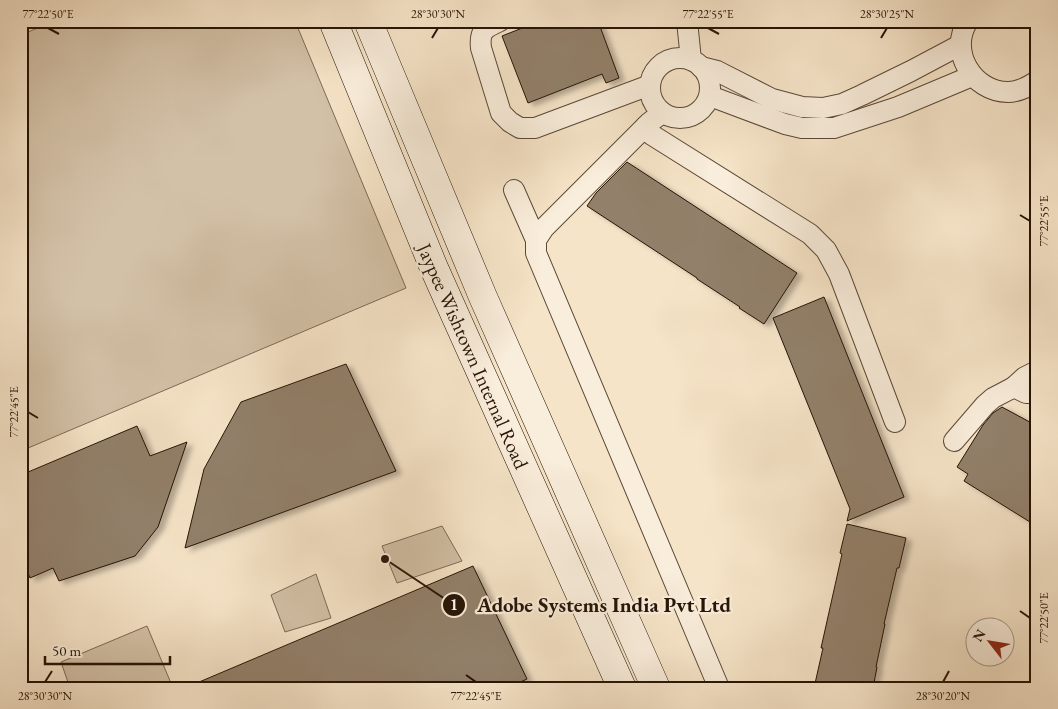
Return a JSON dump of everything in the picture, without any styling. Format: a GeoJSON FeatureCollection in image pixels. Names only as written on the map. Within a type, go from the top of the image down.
{"type":"FeatureCollection","features":[{"type":"Feature","properties":{"kind":"street","name":"Jaypee Wishtown Internal Road"},"geometry":{"type":"LineString","coordinates":[[333,21],[434,268],[622,688]]}},
{"type":"Feature","properties":{"kind":"street","name":"Jaypee Wishtown Internal Road"},"geometry":{"type":"LineString","coordinates":[[368,21],[483,297],[656,688]]}},
{"type":"Feature","properties":{"kind":"street"},"geometry":{"type":"LineString","coordinates":[[500,21],[484,30],[480,38],[481,48],[501,113],[520,128],[535,128],[650,85]]}},
{"type":"Feature","properties":{"kind":"street"},"geometry":{"type":"LineString","coordinates":[[687,21],[696,63],[709,80],[710,96],[703,108],[691,117],[677,119],[662,113],[654,103],[650,85],[658,68],[667,61],[679,58],[696,63],[717,71],[772,99],[802,107],[823,108],[842,104],[862,95],[960,45]]}},
{"type":"Feature","properties":{"kind":"street"},"geometry":{"type":"LineString","coordinates":[[968,21],[964,27],[960,45],[964,63],[972,76],[990,89],[1008,92],[1026,89],[1037,81]]}},
{"type":"Feature","properties":{"kind":"street"},"geometry":{"type":"LineString","coordinates":[[710,96],[785,124],[802,128],[834,128],[898,107],[972,76]]}},
{"type":"Feature","properties":{"kind":"street"},"geometry":{"type":"LineString","coordinates":[[536,240],[544,228],[649,123],[662,113]]}},
{"type":"Feature","properties":{"kind":"street"},"geometry":{"type":"LineString","coordinates":[[646,126],[647,131],[810,234],[826,250],[839,274],[895,422]]}},
{"type":"Feature","properties":{"kind":"street"},"geometry":{"type":"LineString","coordinates":[[514,190],[536,240],[536,253],[719,688]]}},
{"type":"Feature","properties":{"kind":"street"},"geometry":{"type":"LineString","coordinates":[[954,441],[985,405],[1014,387],[1025,376],[1037,371]]}},
{"type":"Feature","properties":{"kind":"street"},"geometry":{"type":"LineString","coordinates":[[1014,387],[1026,393],[1036,394]]}},
{"type":"Feature","properties":{"kind":"shaded area"},"geometry":{"type":"Polygon","coordinates":[[[54,21],[295,21],[406,288],[21,451],[21,35],[54,21]]]}},
{"type":"Feature","properties":{"kind":"shaded area"},"geometry":{"type":"Polygon","coordinates":[[[442,526],[462,561],[397,583],[382,546],[442,526]]]}},
{"type":"Feature","properties":{"kind":"shaded area"},"geometry":{"type":"Polygon","coordinates":[[[316,574],[331,618],[285,632],[271,595],[316,574]]]}},
{"type":"Feature","properties":{"kind":"shaded area"},"geometry":{"type":"Polygon","coordinates":[[[147,626],[173,688],[70,688],[61,662],[147,626]]]}},
{"type":"Feature","properties":{"kind":"building"},"geometry":{"type":"Polygon","coordinates":[[[540,21],[598,21],[619,78],[606,83],[602,74],[528,103],[502,36],[540,21]]]}},
{"type":"Feature","properties":{"kind":"building"},"geometry":{"type":"Polygon","coordinates":[[[627,162],[797,273],[764,324],[587,206],[596,193],[627,162]]]}},
{"type":"Feature","properties":{"kind":"building"},"geometry":{"type":"Polygon","coordinates":[[[824,297],[904,497],[847,521],[850,509],[773,318],[824,297]]]}},
{"type":"Feature","properties":{"kind":"building"},"geometry":{"type":"Polygon","coordinates":[[[346,364],[396,471],[185,548],[204,469],[241,402],[346,364]]]}},
{"type":"Feature","properties":{"kind":"building"},"geometry":{"type":"Polygon","coordinates":[[[1002,407],[1037,426],[1037,513],[1030,522],[964,481],[968,474],[957,467],[983,425],[993,413],[1002,407]]]}},
{"type":"Feature","properties":{"kind":"building"},"geometry":{"type":"Polygon","coordinates":[[[137,426],[150,456],[187,442],[158,527],[135,556],[59,581],[53,568],[30,578],[21,555],[21,551],[28,548],[21,531],[21,475],[137,426]]]}},
{"type":"Feature","properties":{"kind":"building"},"geometry":{"type":"Polygon","coordinates":[[[847,524],[906,538],[884,624],[873,688],[814,688],[842,554],[840,553],[847,524]]]}},
{"type":"Feature","properties":{"kind":"building"},"geometry":{"type":"Polygon","coordinates":[[[473,566],[527,679],[507,688],[185,688],[473,566]]]}},
{"type":"Feature","properties":{"kind":"place","name":"Adobe Systems India Pvt Ltd"},"geometry":{"type":"Point","coordinates":[385,559]}}]}
